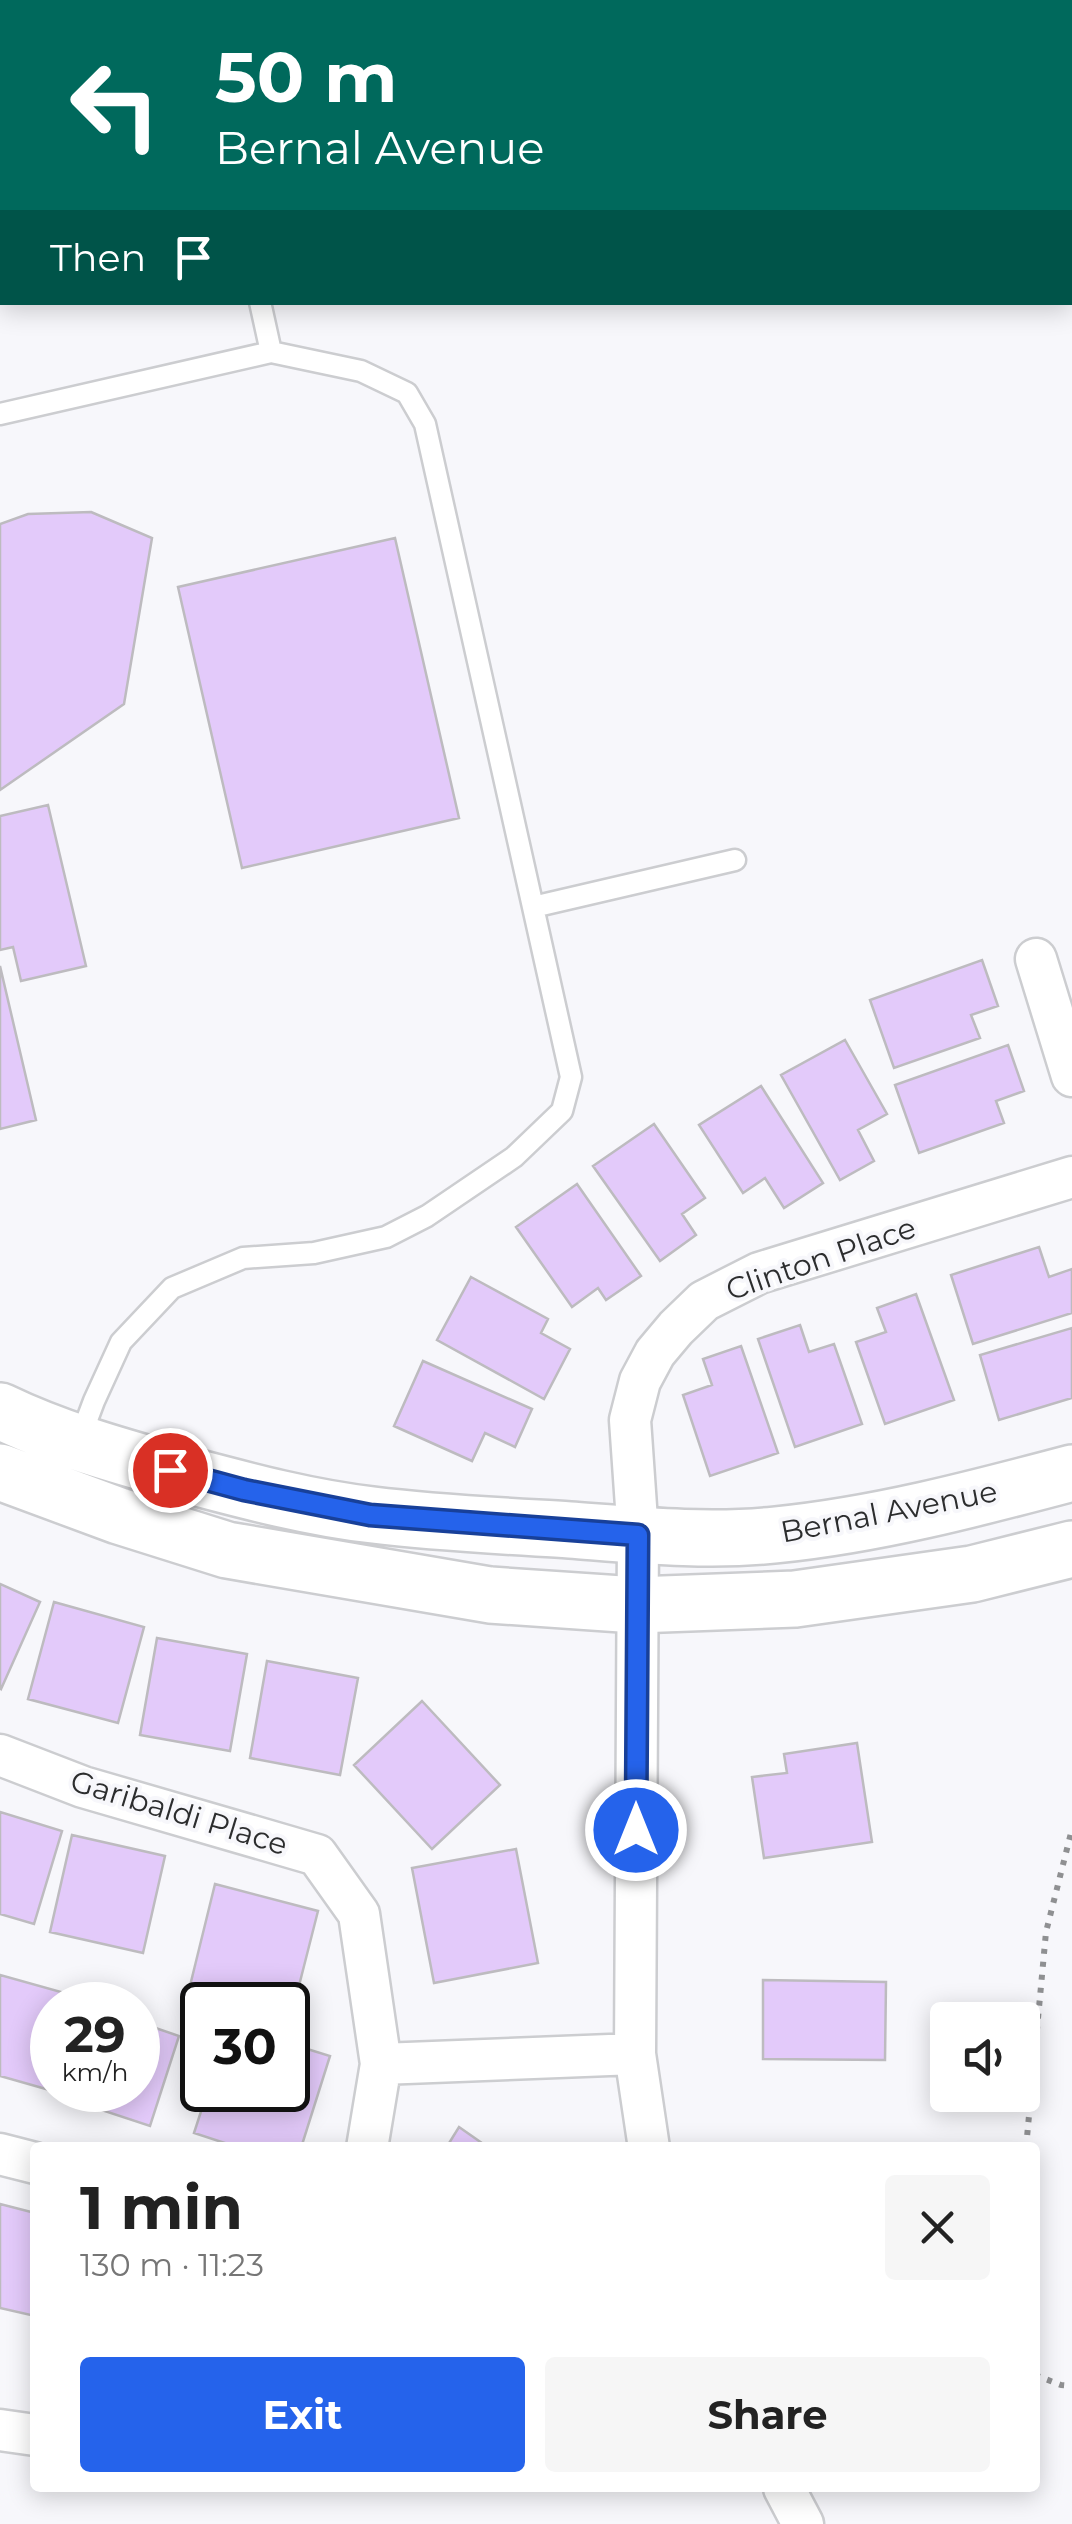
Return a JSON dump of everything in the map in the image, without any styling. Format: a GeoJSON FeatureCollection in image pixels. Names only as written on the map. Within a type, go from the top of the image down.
{"type":"FeatureCollection","features":[{"type":"Feature","properties":{"kind":"main road","name":"Bernal Avenue"},"geometry":{"type":"LineString","coordinates":[[0,1411],[68,1469],[191,1538],[245,1553],[490,1595],[636,1605],[795,1599],[972,1574],[1072,1549]]}},
{"type":"Feature","properties":{"kind":"main road","name":"Bernal Avenue"},"geometry":{"type":"LineString","coordinates":[[0,1472],[68,1469],[244,1490],[370,1515],[701,1538],[771,1536],[853,1525],[982,1497],[1072,1472]]}},
{"type":"Feature","properties":{"kind":"street"},"geometry":{"type":"LineString","coordinates":[[1036,959],[1072,1076]]}},
{"type":"Feature","properties":{"kind":"street","name":"Clinton Place"},"geometry":{"type":"LineString","coordinates":[[648,2142],[635,2054],[638,1535],[630,1420],[640,1381],[654,1353],[704,1301],[759,1274],[1072,1178]]}},
{"type":"Feature","properties":{"kind":"street","name":"Garibaldi Place"},"geometry":{"type":"LineString","coordinates":[[0,1755],[83,1787],[317,1854],[358,1914],[381,2064],[368,2142]]}},
{"type":"Feature","properties":{"kind":"street"},"geometry":{"type":"LineString","coordinates":[[381,2064],[635,2054]]}},
{"type":"Feature","properties":{"kind":"street"},"geometry":{"type":"LineString","coordinates":[[0,2154],[30,2162]]}},
{"type":"Feature","properties":{"kind":"street"},"geometry":{"type":"LineString","coordinates":[[0,2430],[30,2433]]}},
{"type":"Feature","properties":{"kind":"street"},"geometry":{"type":"LineString","coordinates":[[786,2492],[803,2524]]}},
{"type":"Feature","properties":{"kind":"lane"},"geometry":{"type":"LineString","coordinates":[[261,305],[272,352]]}},
{"type":"Feature","properties":{"kind":"lane"},"geometry":{"type":"LineString","coordinates":[[0,414],[272,352],[361,371],[407,393],[424,424],[571,1077],[562,1111],[514,1157],[427,1216],[386,1237],[314,1253],[243,1258],[172,1288],[121,1342],[68,1469]]}},
{"type":"Feature","properties":{"kind":"lane"},"geometry":{"type":"LineString","coordinates":[[533,907],[736,860]]}},
{"type":"Feature","properties":{"kind":"path"},"geometry":{"type":"LineString","coordinates":[[1027,2142],[1046,1932],[1072,1829]]}},
{"type":"Feature","properties":{"kind":"path"},"geometry":{"type":"LineString","coordinates":[[1040,2376],[1072,2386]]}},
{"type":"Feature","properties":{"kind":"building"},"geometry":{"type":"Polygon","coordinates":[[[91,512],[152,538],[124,704],[0,790],[0,524],[28,514],[91,512]]]}},
{"type":"Feature","properties":{"kind":"building"},"geometry":{"type":"Polygon","coordinates":[[[395,538],[459,818],[242,868],[178,587],[395,538]]]}},
{"type":"Feature","properties":{"kind":"building"},"geometry":{"type":"Polygon","coordinates":[[[48,805],[86,966],[21,981],[13,947],[0,950],[0,816],[48,805]]]}},
{"type":"Feature","properties":{"kind":"building"},"geometry":{"type":"Polygon","coordinates":[[[982,960],[998,1006],[971,1015],[980,1038],[894,1068],[870,1000],[982,960]]]}},
{"type":"Feature","properties":{"kind":"building"},"geometry":{"type":"Polygon","coordinates":[[[0,966],[36,1120],[0,1129],[0,966]]]}},
{"type":"Feature","properties":{"kind":"building"},"geometry":{"type":"Polygon","coordinates":[[[845,1040],[887,1114],[858,1130],[874,1161],[840,1180],[781,1075],[845,1040]]]}},
{"type":"Feature","properties":{"kind":"building"},"geometry":{"type":"Polygon","coordinates":[[[1008,1045],[1024,1091],[996,1101],[1004,1123],[919,1153],[895,1085],[1008,1045]]]}},
{"type":"Feature","properties":{"kind":"building"},"geometry":{"type":"Polygon","coordinates":[[[761,1086],[823,1183],[784,1208],[765,1178],[743,1193],[699,1125],[761,1086]]]}},
{"type":"Feature","properties":{"kind":"building"},"geometry":{"type":"Polygon","coordinates":[[[654,1124],[705,1198],[682,1214],[696,1235],[660,1261],[593,1166],[654,1124]]]}},
{"type":"Feature","properties":{"kind":"building"},"geometry":{"type":"Polygon","coordinates":[[[577,1184],[641,1276],[606,1300],[598,1288],[572,1307],[516,1227],[577,1184]]]}},
{"type":"Feature","properties":{"kind":"building"},"geometry":{"type":"Polygon","coordinates":[[[1039,1247],[1049,1277],[1072,1269],[1072,1313],[973,1344],[951,1275],[1039,1247]]]}},
{"type":"Feature","properties":{"kind":"building"},"geometry":{"type":"Polygon","coordinates":[[[471,1277],[548,1319],[541,1333],[570,1349],[544,1399],[437,1340],[471,1277]]]}},
{"type":"Feature","properties":{"kind":"building"},"geometry":{"type":"Polygon","coordinates":[[[916,1294],[954,1400],[885,1424],[856,1342],[886,1332],[877,1308],[916,1294]]]}},
{"type":"Feature","properties":{"kind":"building"},"geometry":{"type":"Polygon","coordinates":[[[800,1325],[809,1352],[834,1344],[862,1424],[795,1447],[758,1339],[800,1325]]]}},
{"type":"Feature","properties":{"kind":"building"},"geometry":{"type":"Polygon","coordinates":[[[1072,1328],[1072,1398],[999,1420],[980,1355],[1072,1328]]]}},
{"type":"Feature","properties":{"kind":"building"},"geometry":{"type":"Polygon","coordinates":[[[741,1346],[778,1453],[710,1476],[683,1395],[712,1385],[703,1359],[741,1346]]]}},
{"type":"Feature","properties":{"kind":"building"},"geometry":{"type":"Polygon","coordinates":[[[423,1361],[532,1409],[515,1447],[485,1433],[472,1461],[394,1426],[423,1361]]]}},
{"type":"Feature","properties":{"kind":"building"},"geometry":{"type":"Polygon","coordinates":[[[0,1584],[40,1602],[1,1689],[0,1688],[0,1584]]]}},
{"type":"Feature","properties":{"kind":"building"},"geometry":{"type":"Polygon","coordinates":[[[54,1602],[144,1627],[118,1723],[28,1699],[54,1602]]]}},
{"type":"Feature","properties":{"kind":"building"},"geometry":{"type":"Polygon","coordinates":[[[157,1638],[247,1654],[230,1751],[140,1735],[157,1638]]]}},
{"type":"Feature","properties":{"kind":"building"},"geometry":{"type":"Polygon","coordinates":[[[267,1661],[358,1678],[340,1775],[250,1758],[267,1661]]]}},
{"type":"Feature","properties":{"kind":"building"},"geometry":{"type":"Polygon","coordinates":[[[422,1701],[500,1785],[432,1849],[354,1765],[422,1701]]]}},
{"type":"Feature","properties":{"kind":"building"},"geometry":{"type":"Polygon","coordinates":[[[857,1743],[872,1842],[764,1858],[752,1777],[787,1773],[784,1754],[857,1743]]]}},
{"type":"Feature","properties":{"kind":"building"},"geometry":{"type":"Polygon","coordinates":[[[0,1812],[62,1831],[34,1924],[0,1914],[0,1812]]]}},
{"type":"Feature","properties":{"kind":"building"},"geometry":{"type":"Polygon","coordinates":[[[72,1835],[165,1856],[143,1953],[50,1932],[72,1835]]]}},
{"type":"Feature","properties":{"kind":"building"},"geometry":{"type":"Polygon","coordinates":[[[516,1849],[538,1963],[434,1983],[412,1868],[516,1849]]]}},
{"type":"Feature","properties":{"kind":"building"},"geometry":{"type":"Polygon","coordinates":[[[215,1884],[318,1911],[300,1982],[191,1982],[215,1884]]]}},
{"type":"Feature","properties":{"kind":"building"},"geometry":{"type":"Polygon","coordinates":[[[0,1975],[30,1983],[30,2084],[0,2076],[0,1975]]]}},
{"type":"Feature","properties":{"kind":"building"},"geometry":{"type":"Polygon","coordinates":[[[763,1980],[886,1982],[885,2060],[763,2059],[763,1980]]]}},
{"type":"Feature","properties":{"kind":"building"},"geometry":{"type":"Polygon","coordinates":[[[160,2030],[179,2036],[160,2095],[160,2030]]]}},
{"type":"Feature","properties":{"kind":"building"},"geometry":{"type":"Polygon","coordinates":[[[310,2050],[330,2056],[303,2142],[222,2142],[194,2133],[201,2112],[310,2112],[310,2050]]]}},
{"type":"Feature","properties":{"kind":"building"},"geometry":{"type":"Polygon","coordinates":[[[108,2112],[155,2112],[150,2126],[108,2112]]]}},
{"type":"Feature","properties":{"kind":"building"},"geometry":{"type":"Polygon","coordinates":[[[459,2127],[480,2142],[450,2142],[459,2127]]]}},
{"type":"Feature","properties":{"kind":"building"},"geometry":{"type":"Polygon","coordinates":[[[0,2204],[30,2212],[30,2315],[0,2308],[0,2204]]]}},
{"type":"Feature","properties":{"kind":"route"},"geometry":{"type":"LineString","coordinates":[[170,1470],[244,1490],[370,1515],[638,1535],[636,1830]]}}]}
